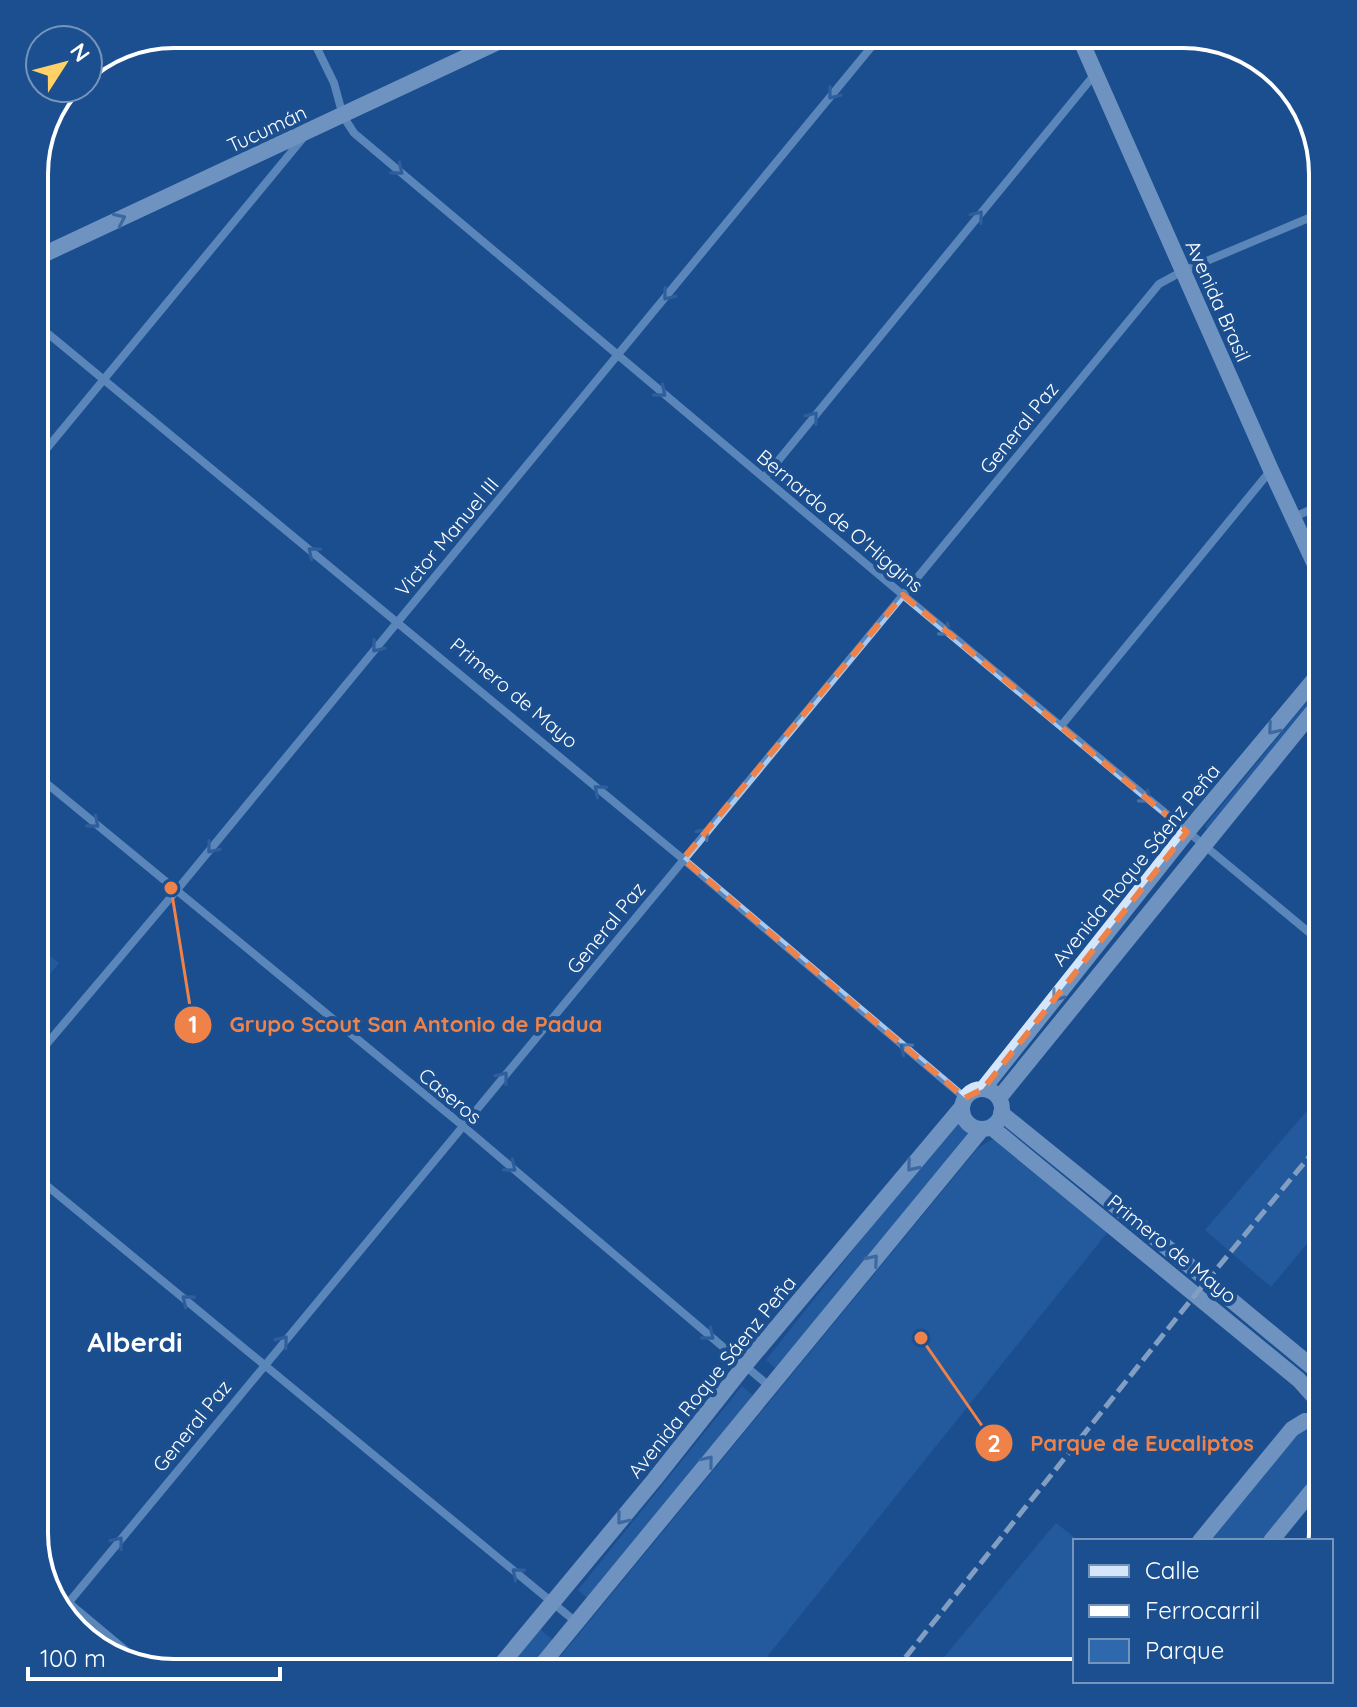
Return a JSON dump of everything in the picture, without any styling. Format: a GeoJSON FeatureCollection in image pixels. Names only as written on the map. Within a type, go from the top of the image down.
{"type":"FeatureCollection","features":[{"type":"Feature","properties":{"kind":"street"},"geometry":{"type":"LineString","coordinates":[[317,48],[334,83],[343,116]]}},
{"type":"Feature","properties":{"kind":"street","name":"Tucumán"},"geometry":{"type":"LineString","coordinates":[[48,253],[482,48]]}},
{"type":"Feature","properties":{"kind":"street","name":"Victor Manuel III"},"geometry":{"type":"LineString","coordinates":[[48,1042],[871,48]]}},
{"type":"Feature","properties":{"kind":"street","name":"Avenida Brasil"},"geometry":{"type":"LineString","coordinates":[[1084,48],[1309,553]]}},
{"type":"Feature","properties":{"kind":"street"},"geometry":{"type":"LineString","coordinates":[[764,478],[1095,74]]}},
{"type":"Feature","properties":{"kind":"street","name":"Bernardo de O'Higgins"},"geometry":{"type":"LineString","coordinates":[[343,116],[354,133],[1309,932]]}},
{"type":"Feature","properties":{"kind":"street"},"geometry":{"type":"LineString","coordinates":[[48,447],[308,132]]}},
{"type":"Feature","properties":{"kind":"street","name":"General Paz"},"geometry":{"type":"LineString","coordinates":[[68,1602],[1159,284],[1309,218]]}},
{"type":"Feature","properties":{"kind":"street","name":"Primero de Mayo"},"geometry":{"type":"LineString","coordinates":[[48,333],[683,859],[963,1102]]}},
{"type":"Feature","properties":{"kind":"street"},"geometry":{"type":"LineString","coordinates":[[1061,726],[1271,470]]}},
{"type":"Feature","properties":{"kind":"street"},"geometry":{"type":"LineString","coordinates":[[1292,518],[1309,510]]}},
{"type":"Feature","properties":{"kind":"street","name":"Avenida Roque Sáenz Peña"},"geometry":{"type":"LineString","coordinates":[[983,1089],[1187,832],[1309,686]]}},
{"type":"Feature","properties":{"kind":"street","name":"Avenida Roque Sáenz Peña"},"geometry":{"type":"LineString","coordinates":[[547,1659],[993,1117],[1021,1071],[1309,716]]}},
{"type":"Feature","properties":{"kind":"street","name":"Caseros"},"geometry":{"type":"LineString","coordinates":[[48,785],[463,1126],[769,1386]]}},
{"type":"Feature","properties":{"kind":"street"},"geometry":{"type":"LineString","coordinates":[[1121,914],[1137,927]]}},
{"type":"Feature","properties":{"kind":"street"},"geometry":{"type":"LineString","coordinates":[[1079,968],[1094,981]]}},
{"type":"Feature","properties":{"kind":"street"},"geometry":{"type":"LineString","coordinates":[[1033,1026],[1048,1037]]}},
{"type":"Feature","properties":{"kind":"street"},"geometry":{"type":"LineString","coordinates":[[1007,1059],[1021,1071]]}},
{"type":"Feature","properties":{"kind":"street"},"geometry":{"type":"LineString","coordinates":[[983,1089],[993,1092],[993,1117],[973,1127],[962,1113],[963,1102],[972,1092],[983,1089]]}},
{"type":"Feature","properties":{"kind":"street","name":"Avenida Roque Sáenz Peña"},"geometry":{"type":"LineString","coordinates":[[506,1659],[963,1102]]}},
{"type":"Feature","properties":{"kind":"street","name":"Primero de Mayo"},"geometry":{"type":"LineString","coordinates":[[993,1117],[1128,1215],[1309,1364]]}},
{"type":"Feature","properties":{"kind":"street","name":"Primero de Mayo"},"geometry":{"type":"LineString","coordinates":[[993,1117],[1117,1229],[1309,1391]]}},
{"type":"Feature","properties":{"kind":"street"},"geometry":{"type":"LineString","coordinates":[[48,1187],[577,1623]]}},
{"type":"Feature","properties":{"kind":"street"},"geometry":{"type":"LineString","coordinates":[[1117,1229],[1128,1215]]}},
{"type":"Feature","properties":{"kind":"street"},"geometry":{"type":"LineString","coordinates":[[1202,1539],[1292,1429],[1309,1421]]}},
{"type":"Feature","properties":{"kind":"street"},"geometry":{"type":"LineString","coordinates":[[1273,1539],[1309,1494]]}},
{"type":"Feature","properties":{"kind":"street"},"geometry":{"type":"LineString","coordinates":[[69,1603],[122,1647]]}},
{"type":"Feature","properties":{"kind":"highlighted area"},"geometry":{"type":"Polygon","coordinates":[[[903,595],[1187,832],[983,1089],[965,1098],[683,859],[903,595]]]}},
{"type":"Feature","properties":{"kind":"green space"},"geometry":{"type":"Polygon","coordinates":[[[1309,699],[1309,704],[1207,829],[1205,826],[1309,699]]]}},
{"type":"Feature","properties":{"kind":"green space"},"geometry":{"type":"Polygon","coordinates":[[[48,954],[59,963],[48,976],[48,954]]]}},
{"type":"Feature","properties":{"kind":"green space"},"geometry":{"type":"Polygon","coordinates":[[[1309,1108],[1309,1241],[1271,1287],[1205,1230],[1309,1108]]]}},
{"type":"Feature","properties":{"kind":"green space"},"geometry":{"type":"Polygon","coordinates":[[[956,1120],[971,1133],[778,1371],[766,1360],[956,1120]]]}},
{"type":"Feature","properties":{"kind":"green space"},"geometry":{"type":"Polygon","coordinates":[[[991,1140],[1006,1140],[1110,1229],[765,1659],[558,1659],[977,1149],[991,1140]]]}},
{"type":"Feature","properties":{"kind":"green space"},"geometry":{"type":"Polygon","coordinates":[[[742,1386],[756,1398],[590,1601],[578,1590],[742,1386]]]}},
{"type":"Feature","properties":{"kind":"green space"},"geometry":{"type":"Polygon","coordinates":[[[1307,1426],[1309,1483],[1265,1539],[1212,1539],[1300,1432],[1307,1426]]]}},
{"type":"Feature","properties":{"kind":"green space"},"geometry":{"type":"Polygon","coordinates":[[[1056,1523],[1076,1539],[1073,1539],[1073,1659],[943,1659],[1056,1523]]]}},
{"type":"Feature","properties":{"kind":"green space"},"geometry":{"type":"Polygon","coordinates":[[[540,1629],[554,1641],[539,1659],[515,1659],[540,1629]]]}},
{"type":"Feature","properties":{"kind":"railway"},"geometry":{"type":"LineString","coordinates":[[904,1659],[1309,1157]]}},
{"type":"Feature","properties":{"kind":"place","name":"Grupo Scout San Antonio de Padua"},"geometry":{"type":"Point","coordinates":[171,888]}},
{"type":"Feature","properties":{"kind":"place","name":"Parque de Eucaliptos"},"geometry":{"type":"Point","coordinates":[921,1338]}},
{"type":"Feature","properties":{"kind":"district","name":"Alberdi"},"geometry":{"type":"Point","coordinates":[135,1342]}}]}
